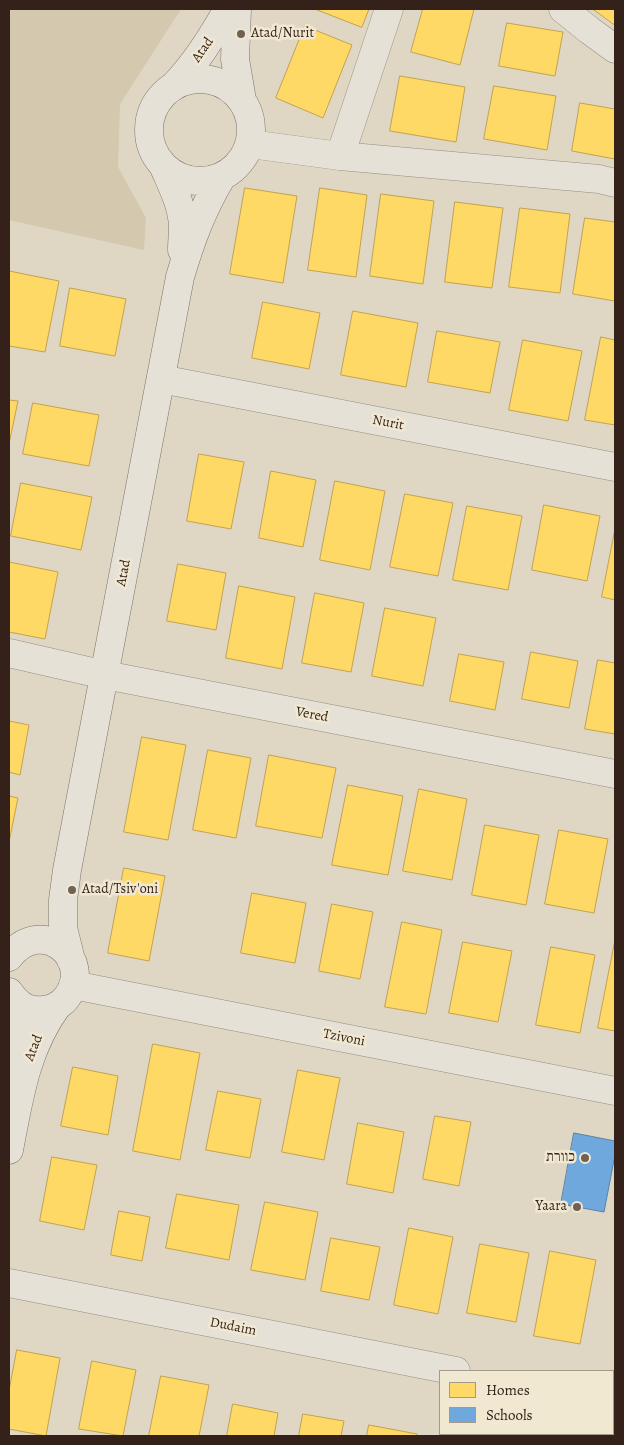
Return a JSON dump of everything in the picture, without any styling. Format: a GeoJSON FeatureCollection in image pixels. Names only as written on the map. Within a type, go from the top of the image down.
{"type":"FeatureCollection","features":[{"type":"Feature","properties":{"kind":"street","name":"Atad"},"geometry":{"type":"LineString","coordinates":[[173,87],[210,42],[228,9]]}},
{"type":"Feature","properties":{"kind":"street","name":"Atad"},"geometry":{"type":"LineString","coordinates":[[237,9],[235,59],[242,100]]}},
{"type":"Feature","properties":{"kind":"street"},"geometry":{"type":"LineString","coordinates":[[340,156],[389,9]]}},
{"type":"Feature","properties":{"kind":"street"},"geometry":{"type":"LineString","coordinates":[[563,9],[615,49]]}},
{"type":"Feature","properties":{"kind":"street"},"geometry":{"type":"LineString","coordinates":[[206,79],[230,88],[242,100],[249,113],[252,129],[250,144],[244,158],[234,169],[221,178],[206,182],[190,180],[175,175],[163,165],[154,152],[149,128],[156,104],[173,87],[189,80],[206,79]]}},
{"type":"Feature","properties":{"kind":"street"},"geometry":{"type":"LineString","coordinates":[[250,144],[340,156],[599,179],[615,183]]}},
{"type":"Feature","properties":{"kind":"street","name":"Atad"},"geometry":{"type":"LineString","coordinates":[[9,1150],[19,1095],[31,1054],[39,1035],[68,983],[63,928],[66,870],[180,277],[183,226],[181,211],[163,165]]}},
{"type":"Feature","properties":{"kind":"street","name":"Atad"},"geometry":{"type":"LineString","coordinates":[[180,277],[202,211],[221,178]]}},
{"type":"Feature","properties":{"kind":"street","name":"Nurit"},"geometry":{"type":"LineString","coordinates":[[161,380],[615,467]]}},
{"type":"Feature","properties":{"kind":"street","name":"Vered"},"geometry":{"type":"LineString","coordinates":[[9,653],[105,674],[615,774]]}},
{"type":"Feature","properties":{"kind":"street","name":"Atad"},"geometry":{"type":"LineString","coordinates":[[16,950],[42,925],[52,908],[66,870]]}},
{"type":"Feature","properties":{"kind":"street"},"geometry":{"type":"LineString","coordinates":[[9,993],[24,1008],[36,1011],[48,1010],[68,983],[65,950],[56,944],[45,940],[33,940],[16,950]]}},
{"type":"Feature","properties":{"kind":"street","name":"Tzivoni"},"geometry":{"type":"LineString","coordinates":[[68,983],[615,1091]]}},
{"type":"Feature","properties":{"kind":"street","name":"Atad"},"geometry":{"type":"LineString","coordinates":[[9,993],[18,1035],[19,1095]]}},
{"type":"Feature","properties":{"kind":"street","name":"Dudaim"},"geometry":{"type":"LineString","coordinates":[[9,1283],[451,1370]]}},
{"type":"Feature","properties":{"kind":"shaded area"},"geometry":{"type":"Polygon","coordinates":[[[9,9],[181,9],[120,104],[118,167],[146,218],[144,250],[9,220],[9,9]]]}},
{"type":"Feature","properties":{"kind":"building: Homes"},"geometry":{"type":"Polygon","coordinates":[[[315,9],[369,9],[362,27],[315,9]]]}},
{"type":"Feature","properties":{"kind":"building: Homes"},"geometry":{"type":"Polygon","coordinates":[[[423,9],[474,9],[460,65],[411,52],[423,9]]]}},
{"type":"Feature","properties":{"kind":"building: Homes"},"geometry":{"type":"Polygon","coordinates":[[[593,9],[615,9],[615,25],[593,9]]]}},
{"type":"Feature","properties":{"kind":"building: Homes"},"geometry":{"type":"Polygon","coordinates":[[[507,23],[563,32],[555,76],[499,66],[507,23]]]}},
{"type":"Feature","properties":{"kind":"building: Homes"},"geometry":{"type":"Polygon","coordinates":[[[305,26],[352,45],[323,118],[276,98],[305,26]]]}},
{"type":"Feature","properties":{"kind":"building: Homes"},"geometry":{"type":"Polygon","coordinates":[[[400,76],[465,87],[456,142],[390,131],[400,76]]]}},
{"type":"Feature","properties":{"kind":"building: Homes"},"geometry":{"type":"Polygon","coordinates":[[[494,86],[556,96],[547,150],[484,139],[494,86]]]}},
{"type":"Feature","properties":{"kind":"building: Homes"},"geometry":{"type":"Polygon","coordinates":[[[580,103],[615,109],[615,159],[572,151],[580,103]]]}},
{"type":"Feature","properties":{"kind":"building: Homes"},"geometry":{"type":"Polygon","coordinates":[[[245,188],[297,196],[283,283],[230,274],[245,188]]]}},
{"type":"Feature","properties":{"kind":"building: Homes"},"geometry":{"type":"Polygon","coordinates":[[[320,188],[367,195],[356,277],[308,270],[320,188]]]}},
{"type":"Feature","properties":{"kind":"building: Homes"},"geometry":{"type":"Polygon","coordinates":[[[381,194],[434,201],[423,284],[370,276],[381,194]]]}},
{"type":"Feature","properties":{"kind":"building: Homes"},"geometry":{"type":"Polygon","coordinates":[[[455,202],[503,208],[492,288],[445,282],[455,202]]]}},
{"type":"Feature","properties":{"kind":"building: Homes"},"geometry":{"type":"Polygon","coordinates":[[[520,208],[570,214],[560,293],[509,287],[520,208]]]}},
{"type":"Feature","properties":{"kind":"building: Homes"},"geometry":{"type":"Polygon","coordinates":[[[585,218],[615,222],[615,301],[573,294],[585,218]]]}},
{"type":"Feature","properties":{"kind":"building: Homes"},"geometry":{"type":"Polygon","coordinates":[[[9,271],[59,281],[45,352],[9,346],[9,271]]]}},
{"type":"Feature","properties":{"kind":"building: Homes"},"geometry":{"type":"Polygon","coordinates":[[[70,288],[126,299],[115,356],[60,346],[70,288]]]}},
{"type":"Feature","properties":{"kind":"building: Homes"},"geometry":{"type":"Polygon","coordinates":[[[263,302],[320,313],[309,369],[252,358],[263,302]]]}},
{"type":"Feature","properties":{"kind":"building: Homes"},"geometry":{"type":"Polygon","coordinates":[[[353,311],[418,323],[406,387],[341,375],[353,311]]]}},
{"type":"Feature","properties":{"kind":"building: Homes"},"geometry":{"type":"Polygon","coordinates":[[[437,331],[500,342],[490,393],[428,382],[437,331]]]}},
{"type":"Feature","properties":{"kind":"building: Homes"},"geometry":{"type":"Polygon","coordinates":[[[601,337],[615,340],[615,425],[585,420],[601,337]]]}},
{"type":"Feature","properties":{"kind":"building: Homes"},"geometry":{"type":"Polygon","coordinates":[[[523,340],[582,351],[568,421],[509,410],[523,340]]]}},
{"type":"Feature","properties":{"kind":"building: Homes"},"geometry":{"type":"Polygon","coordinates":[[[9,400],[18,401],[9,444],[9,400]]]}},
{"type":"Feature","properties":{"kind":"building: Homes"},"geometry":{"type":"Polygon","coordinates":[[[33,403],[99,415],[89,466],[23,454],[33,403]]]}},
{"type":"Feature","properties":{"kind":"building: Homes"},"geometry":{"type":"Polygon","coordinates":[[[199,454],[244,462],[231,529],[187,521],[199,454]]]}},
{"type":"Feature","properties":{"kind":"building: Homes"},"geometry":{"type":"Polygon","coordinates":[[[271,471],[316,480],[303,547],[259,538],[271,471]]]}},
{"type":"Feature","properties":{"kind":"building: Homes"},"geometry":{"type":"Polygon","coordinates":[[[335,481],[385,491],[370,570],[320,560],[335,481]]]}},
{"type":"Feature","properties":{"kind":"building: Homes"},"geometry":{"type":"Polygon","coordinates":[[[21,483],[92,497],[81,550],[11,536],[21,483]]]}},
{"type":"Feature","properties":{"kind":"building: Homes"},"geometry":{"type":"Polygon","coordinates":[[[405,494],[453,503],[438,576],[390,567],[405,494]]]}},
{"type":"Feature","properties":{"kind":"building: Homes"},"geometry":{"type":"Polygon","coordinates":[[[544,505],[600,516],[587,581],[532,570],[544,505]]]}},
{"type":"Feature","properties":{"kind":"building: Homes"},"geometry":{"type":"Polygon","coordinates":[[[467,506],[522,516],[508,590],[453,580],[467,506]]]}},
{"type":"Feature","properties":{"kind":"building: Homes"},"geometry":{"type":"Polygon","coordinates":[[[615,529],[615,600],[602,597],[615,529]]]}},
{"type":"Feature","properties":{"kind":"building: Homes"},"geometry":{"type":"Polygon","coordinates":[[[9,562],[58,572],[45,639],[9,632],[9,562]]]}},
{"type":"Feature","properties":{"kind":"building: Homes"},"geometry":{"type":"Polygon","coordinates":[[[178,564],[226,573],[216,630],[167,621],[178,564]]]}},
{"type":"Feature","properties":{"kind":"building: Homes"},"geometry":{"type":"Polygon","coordinates":[[[239,586],[295,597],[282,669],[226,658],[239,586]]]}},
{"type":"Feature","properties":{"kind":"building: Homes"},"geometry":{"type":"Polygon","coordinates":[[[315,593],[364,603],[351,672],[302,663],[315,593]]]}},
{"type":"Feature","properties":{"kind":"building: Homes"},"geometry":{"type":"Polygon","coordinates":[[[385,608],[436,618],[423,686],[372,676],[385,608]]]}},
{"type":"Feature","properties":{"kind":"building: Homes"},"geometry":{"type":"Polygon","coordinates":[[[531,652],[578,661],[569,708],[522,699],[531,652]]]}},
{"type":"Feature","properties":{"kind":"building: Homes"},"geometry":{"type":"Polygon","coordinates":[[[459,654],[504,662],[495,710],[450,701],[459,654]]]}},
{"type":"Feature","properties":{"kind":"building: Homes"},"geometry":{"type":"Polygon","coordinates":[[[598,660],[615,663],[615,734],[585,729],[598,660]]]}},
{"type":"Feature","properties":{"kind":"building: Homes"},"geometry":{"type":"Polygon","coordinates":[[[9,721],[29,725],[20,775],[9,772],[9,721]]]}},
{"type":"Feature","properties":{"kind":"building: Homes"},"geometry":{"type":"Polygon","coordinates":[[[142,737],[186,745],[168,840],[124,832],[142,737]]]}},
{"type":"Feature","properties":{"kind":"building: Homes"},"geometry":{"type":"Polygon","coordinates":[[[208,750],[251,758],[236,838],[193,830],[208,750]]]}},
{"type":"Feature","properties":{"kind":"building: Homes"},"geometry":{"type":"Polygon","coordinates":[[[269,755],[336,768],[322,838],[256,826],[269,755]]]}},
{"type":"Feature","properties":{"kind":"building: Homes"},"geometry":{"type":"Polygon","coordinates":[[[348,785],[403,796],[388,875],[332,865],[348,785]]]}},
{"type":"Feature","properties":{"kind":"building: Homes"},"geometry":{"type":"Polygon","coordinates":[[[419,789],[467,799],[452,880],[403,871],[419,789]]]}},
{"type":"Feature","properties":{"kind":"building: Homes"},"geometry":{"type":"Polygon","coordinates":[[[9,796],[18,798],[9,842],[9,796]]]}},
{"type":"Feature","properties":{"kind":"building: Homes"},"geometry":{"type":"Polygon","coordinates":[[[485,825],[539,835],[526,905],[472,895],[485,825]]]}},
{"type":"Feature","properties":{"kind":"building: Homes"},"geometry":{"type":"Polygon","coordinates":[[[559,830],[608,839],[594,913],[545,904],[559,830]]]}},
{"type":"Feature","properties":{"kind":"building: Homes"},"geometry":{"type":"Polygon","coordinates":[[[124,868],[165,876],[149,961],[108,953],[124,868]]]}},
{"type":"Feature","properties":{"kind":"building: Homes"},"geometry":{"type":"Polygon","coordinates":[[[252,893],[306,903],[295,963],[241,953],[252,893]]]}},
{"type":"Feature","properties":{"kind":"building: Homes"},"geometry":{"type":"Polygon","coordinates":[[[332,904],[373,912],[360,979],[319,971],[332,904]]]}},
{"type":"Feature","properties":{"kind":"building: Homes"},"geometry":{"type":"Polygon","coordinates":[[[402,922],[442,930],[426,1014],[385,1007],[402,922]]]}},
{"type":"Feature","properties":{"kind":"building: Homes"},"geometry":{"type":"Polygon","coordinates":[[[615,940],[615,1031],[598,1028],[615,940]]]}},
{"type":"Feature","properties":{"kind":"building: Homes"},"geometry":{"type":"Polygon","coordinates":[[[463,942],[512,951],[498,1022],[449,1013],[463,942]]]}},
{"type":"Feature","properties":{"kind":"building: Homes"},"geometry":{"type":"Polygon","coordinates":[[[551,947],[595,955],[580,1033],[536,1025],[551,947]]]}},
{"type":"Feature","properties":{"kind":"building: Homes"},"geometry":{"type":"Polygon","coordinates":[[[153,1044],[200,1053],[180,1160],[133,1151],[153,1044]]]}},
{"type":"Feature","properties":{"kind":"building: Homes"},"geometry":{"type":"Polygon","coordinates":[[[73,1067],[118,1076],[108,1135],[61,1126],[73,1067]]]}},
{"type":"Feature","properties":{"kind":"building: Homes"},"geometry":{"type":"Polygon","coordinates":[[[298,1070],[340,1078],[324,1160],[282,1152],[298,1070]]]}},
{"type":"Feature","properties":{"kind":"building: Homes"},"geometry":{"type":"Polygon","coordinates":[[[218,1091],[261,1099],[250,1158],[206,1150],[218,1091]]]}},
{"type":"Feature","properties":{"kind":"building: Homes"},"geometry":{"type":"Polygon","coordinates":[[[435,1116],[471,1122],[459,1186],[423,1179],[435,1116]]]}},
{"type":"Feature","properties":{"kind":"building: Homes"},"geometry":{"type":"Polygon","coordinates":[[[358,1123],[404,1132],[393,1193],[347,1184],[358,1123]]]}},
{"type":"Feature","properties":{"kind":"building: Homes"},"geometry":{"type":"Polygon","coordinates":[[[52,1157],[97,1165],[84,1230],[40,1221],[52,1157]]]}},
{"type":"Feature","properties":{"kind":"building: Homes"},"geometry":{"type":"Polygon","coordinates":[[[177,1194],[239,1205],[229,1260],[166,1248],[177,1194]]]}},
{"type":"Feature","properties":{"kind":"building: Homes"},"geometry":{"type":"Polygon","coordinates":[[[265,1202],[318,1212],[305,1280],[251,1270],[265,1202]]]}},
{"type":"Feature","properties":{"kind":"building: Homes"},"geometry":{"type":"Polygon","coordinates":[[[119,1211],[150,1217],[142,1261],[111,1255],[119,1211]]]}},
{"type":"Feature","properties":{"kind":"building: Homes"},"geometry":{"type":"Polygon","coordinates":[[[409,1228],[453,1237],[438,1314],[394,1305],[409,1228]]]}},
{"type":"Feature","properties":{"kind":"building: Homes"},"geometry":{"type":"Polygon","coordinates":[[[331,1238],[380,1247],[369,1300],[321,1291],[331,1238]]]}},
{"type":"Feature","properties":{"kind":"building: Homes"},"geometry":{"type":"Polygon","coordinates":[[[480,1244],[529,1253],[516,1322],[467,1313],[480,1244]]]}},
{"type":"Feature","properties":{"kind":"building: Homes"},"geometry":{"type":"Polygon","coordinates":[[[550,1251],[596,1260],[580,1344],[534,1336],[550,1251]]]}},
{"type":"Feature","properties":{"kind":"building: Homes"},"geometry":{"type":"Polygon","coordinates":[[[17,1350],[60,1358],[46,1436],[9,1429],[9,1391],[17,1350]]]}},
{"type":"Feature","properties":{"kind":"building: Homes"},"geometry":{"type":"Polygon","coordinates":[[[92,1361],[136,1370],[123,1436],[79,1429],[92,1361]]]}},
{"type":"Feature","properties":{"kind":"building: Homes"},"geometry":{"type":"Polygon","coordinates":[[[161,1376],[209,1385],[199,1436],[149,1436],[161,1376]]]}},
{"type":"Feature","properties":{"kind":"building: Homes"},"geometry":{"type":"Polygon","coordinates":[[[233,1404],[278,1413],[274,1436],[227,1436],[233,1404]]]}},
{"type":"Feature","properties":{"kind":"building: Homes"},"geometry":{"type":"Polygon","coordinates":[[[303,1414],[344,1421],[341,1436],[299,1436],[303,1414]]]}},
{"type":"Feature","properties":{"kind":"building: Homes"},"geometry":{"type":"Polygon","coordinates":[[[369,1425],[417,1434],[417,1436],[367,1436],[369,1425]]]}},
{"type":"Feature","properties":{"kind":"building: Schools"},"geometry":{"type":"Polygon","coordinates":[[[574,1133],[615,1141],[615,1155],[604,1212],[561,1204],[574,1133]]]}},
{"type":"Feature","properties":{"kind":"place","name":"Atad/Nurit"},"geometry":{"type":"Point","coordinates":[241,34]}},
{"type":"Feature","properties":{"kind":"place","name":"Atad/Tsiv'oni"},"geometry":{"type":"Point","coordinates":[72,890]}},
{"type":"Feature","properties":{"kind":"place","name":"כוורת"},"geometry":{"type":"Point","coordinates":[585,1158]}},
{"type":"Feature","properties":{"kind":"place","name":"Yaara"},"geometry":{"type":"Point","coordinates":[577,1207]}}]}
